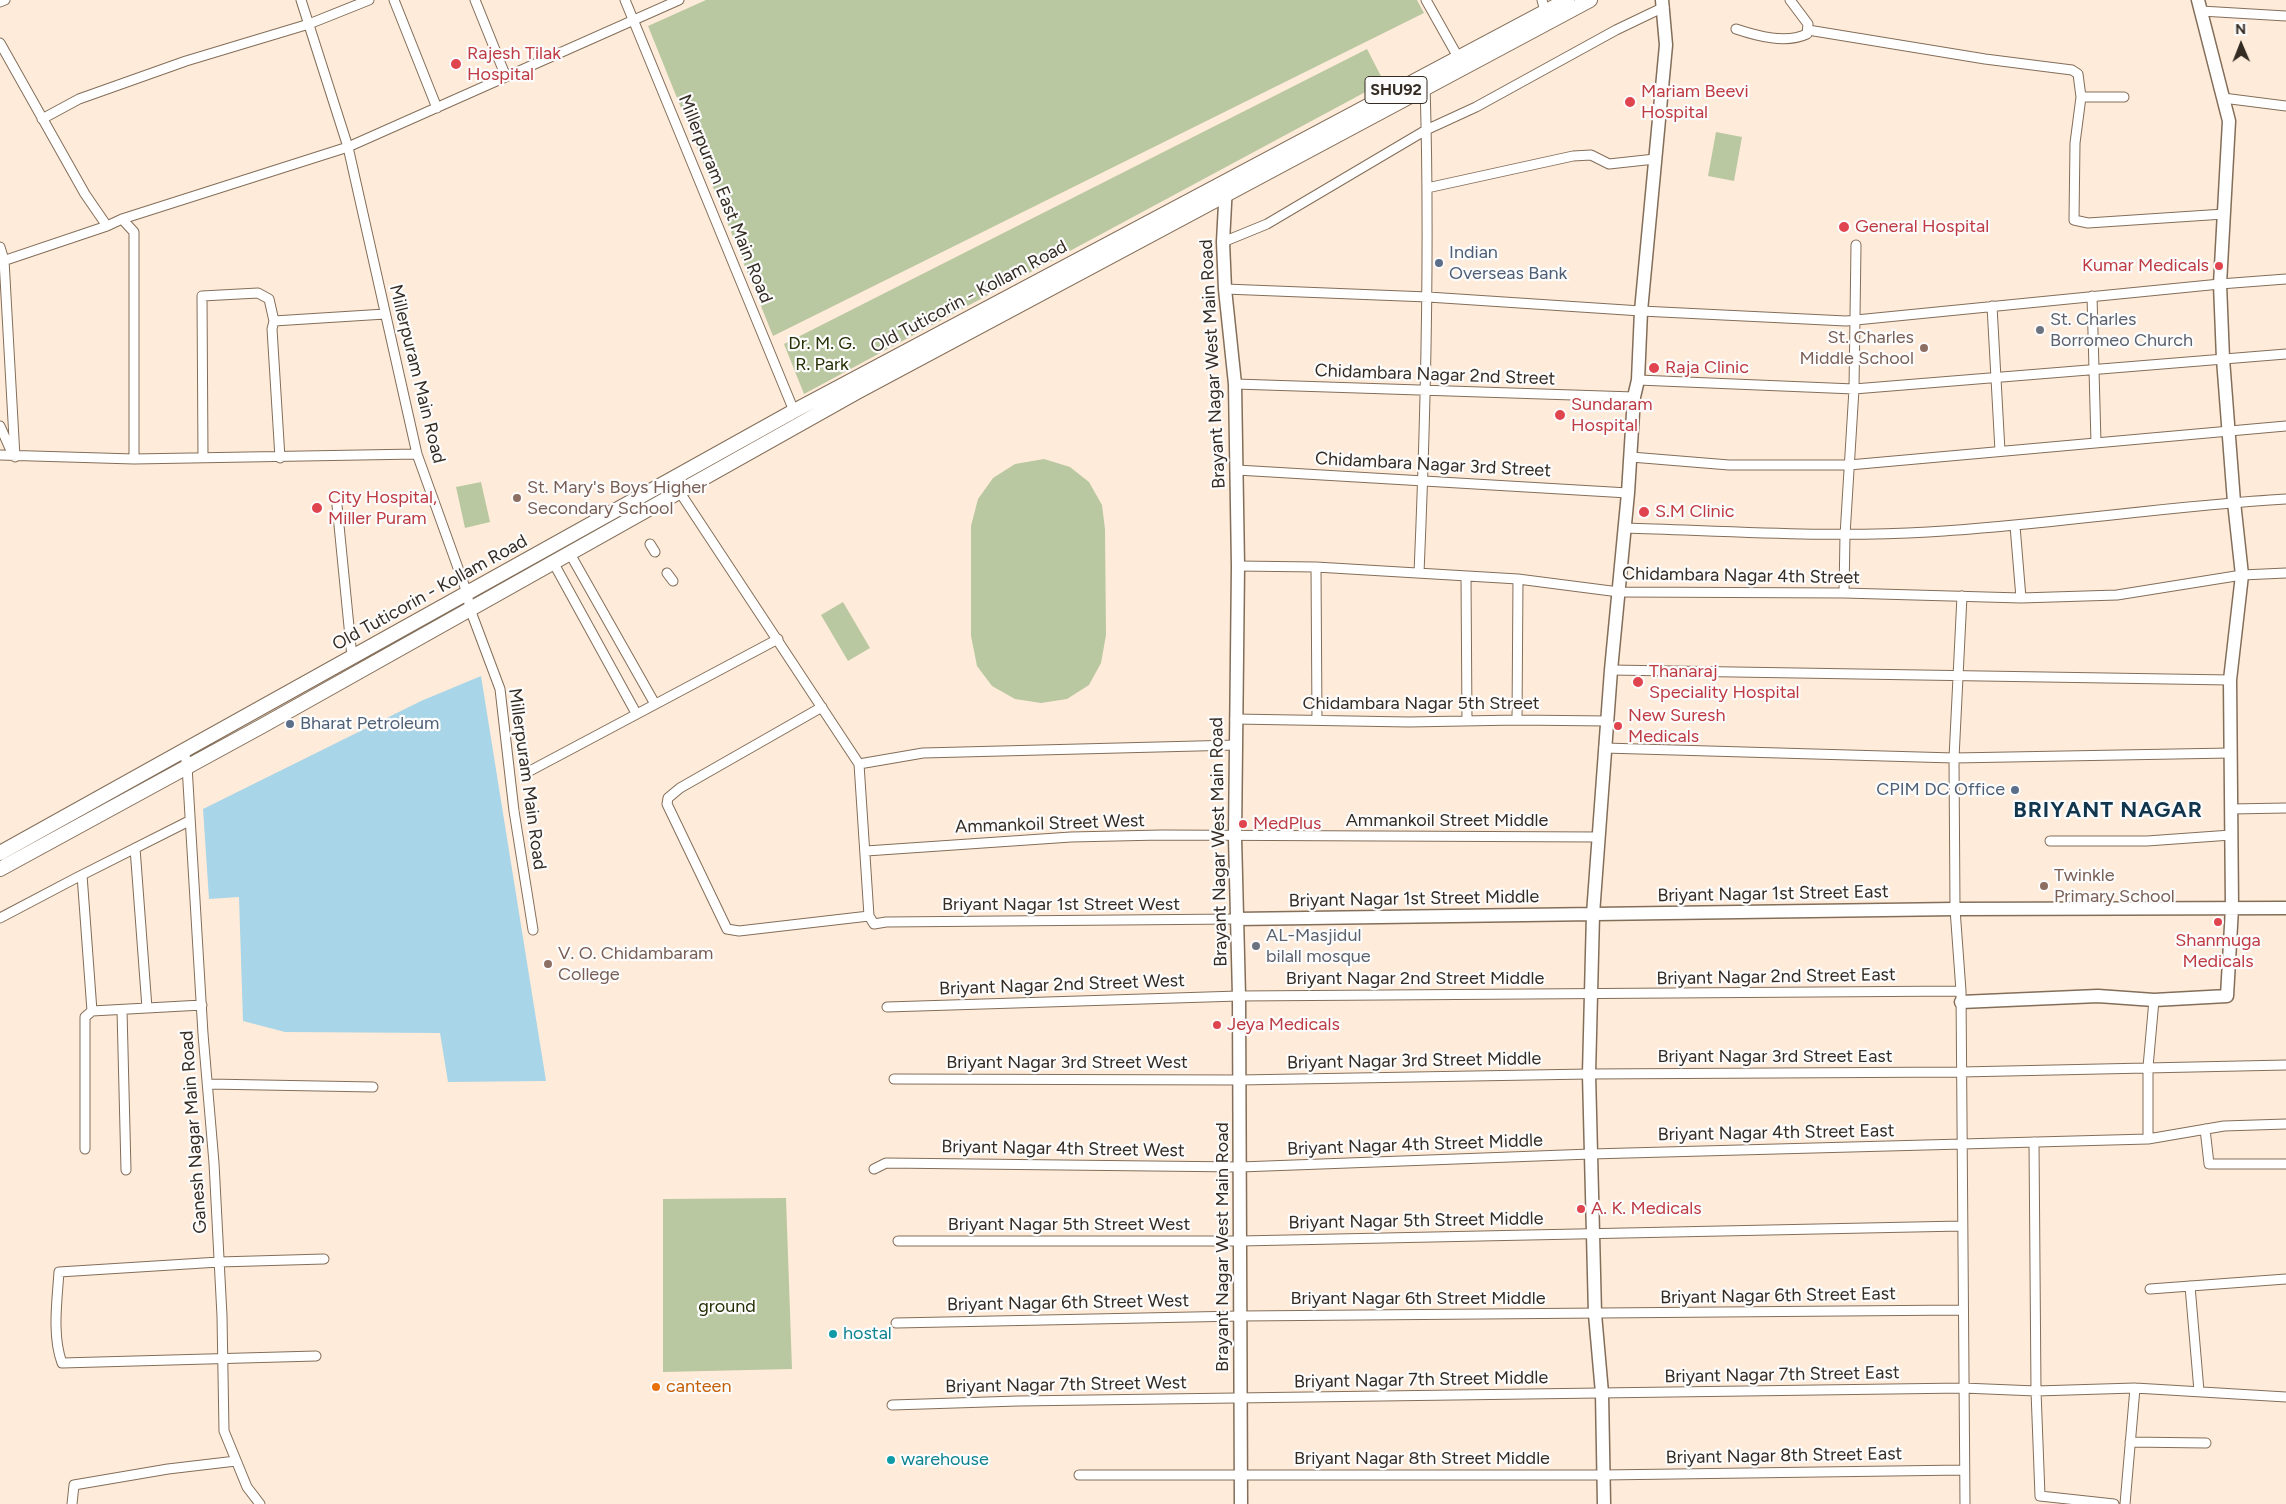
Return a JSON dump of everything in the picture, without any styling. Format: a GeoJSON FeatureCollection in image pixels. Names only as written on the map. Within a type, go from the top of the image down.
{"type":"FeatureCollection","features":[{"type":"Feature","properties":{"kind":"main road","name":"Old Tuticorin - Kollam Road"},"geometry":{"type":"LineString","coordinates":[[0,852],[794,411],[1226,187],[1425,81],[1458,57],[1543,6],[1566,0]]}},
{"type":"Feature","properties":{"kind":"main road"},"geometry":{"type":"LineString","coordinates":[[1425,81],[1590,0]]}},
{"type":"Feature","properties":{"kind":"main road"},"geometry":{"type":"LineString","coordinates":[[0,869],[262,726],[568,552],[1226,187]]}},
{"type":"Feature","properties":{"kind":"street"},"geometry":{"type":"LineString","coordinates":[[0,2],[5,0]]}},
{"type":"Feature","properties":{"kind":"street","name":"Millerpuram Main Road"},"geometry":{"type":"LineString","coordinates":[[301,0],[348,147],[417,454],[467,593],[470,609],[500,688],[514,811],[533,930]]}},
{"type":"Feature","properties":{"kind":"street"},"geometry":{"type":"LineString","coordinates":[[42,120],[79,99],[186,61],[310,24],[369,0]]}},
{"type":"Feature","properties":{"kind":"street"},"geometry":{"type":"LineString","coordinates":[[394,0],[437,108]]}},
{"type":"Feature","properties":{"kind":"street"},"geometry":{"type":"LineString","coordinates":[[475,0],[506,77]]}},
{"type":"Feature","properties":{"kind":"street","name":"Millerpuram East Main Road"},"geometry":{"type":"LineString","coordinates":[[625,0],[794,411]]}},
{"type":"Feature","properties":{"kind":"street"},"geometry":{"type":"LineString","coordinates":[[2,261],[107,226],[122,219],[348,147],[634,22],[679,0]]}},
{"type":"Feature","properties":{"kind":"street"},"geometry":{"type":"LineString","coordinates":[[1426,0],[1458,57]]}},
{"type":"Feature","properties":{"kind":"street"},"geometry":{"type":"LineString","coordinates":[[1736,29],[1760,37],[1797,37],[1807,34],[1808,24],[1790,0]]}},
{"type":"Feature","properties":{"kind":"street"},"geometry":{"type":"LineString","coordinates":[[1223,242],[1268,224],[1426,130],[1476,107],[1663,3],[1666,45],[1641,311],[1638,380],[1634,398],[1625,528],[1610,670],[1593,914],[1589,1074],[1595,1314],[1602,1393],[1604,1504]]}},
{"type":"Feature","properties":{"kind":"street"},"geometry":{"type":"LineString","coordinates":[[1961,997],[2098,996],[2154,1000],[2227,996],[2232,908],[2230,680],[2242,575],[2234,502],[2223,359],[2220,284],[2229,121],[2199,5],[2286,16]]}},
{"type":"Feature","properties":{"kind":"street"},"geometry":{"type":"LineString","coordinates":[[1808,30],[1985,59],[2072,70],[2078,74],[2081,96],[2075,143],[2074,220],[2088,223],[2224,214]]}},
{"type":"Feature","properties":{"kind":"street"},"geometry":{"type":"LineString","coordinates":[[0,43],[84,194],[107,226]]}},
{"type":"Feature","properties":{"kind":"street"},"geometry":{"type":"LineString","coordinates":[[1419,573],[1428,297],[1425,81]]}},
{"type":"Feature","properties":{"kind":"street"},"geometry":{"type":"LineString","coordinates":[[2081,96],[2124,97]]}},
{"type":"Feature","properties":{"kind":"street"},"geometry":{"type":"LineString","coordinates":[[2223,98],[2286,106]]}},
{"type":"Feature","properties":{"kind":"street"},"geometry":{"type":"LineString","coordinates":[[1427,188],[1573,156],[1591,155],[1609,164],[1655,159]]}},
{"type":"Feature","properties":{"kind":"street","name":"Brayant Nagar West Main Road"},"geometry":{"type":"LineString","coordinates":[[1226,187],[1223,242],[1225,289],[1236,384],[1237,470],[1238,566],[1235,837],[1240,1167],[1241,1504]]}},
{"type":"Feature","properties":{"kind":"street"},"geometry":{"type":"LineString","coordinates":[[122,219],[134,232],[134,459]]}},
{"type":"Feature","properties":{"kind":"street"},"geometry":{"type":"LineString","coordinates":[[1844,593],[1848,465],[1854,389],[1856,245]]}},
{"type":"Feature","properties":{"kind":"street"},"geometry":{"type":"LineString","coordinates":[[0,247],[14,457]]}},
{"type":"Feature","properties":{"kind":"street"},"geometry":{"type":"LineString","coordinates":[[1225,289],[1428,297],[1641,311],[1855,320],[2286,279]]}},
{"type":"Feature","properties":{"kind":"street"},"geometry":{"type":"LineString","coordinates":[[203,457],[202,296],[258,293],[269,299],[274,321],[272,329],[280,458]]}},
{"type":"Feature","properties":{"kind":"street"},"geometry":{"type":"LineString","coordinates":[[2092,296],[2096,443]]}},
{"type":"Feature","properties":{"kind":"street"},"geometry":{"type":"LineString","coordinates":[[1992,306],[2000,451]]}},
{"type":"Feature","properties":{"kind":"street"},"geometry":{"type":"LineString","coordinates":[[274,321],[385,314]]}},
{"type":"Feature","properties":{"kind":"street"},"geometry":{"type":"LineString","coordinates":[[1638,380],[1854,389],[2286,354]]}},
{"type":"Feature","properties":{"kind":"street","name":"Chidambara Nagar 2nd Street"},"geometry":{"type":"LineString","coordinates":[[1236,384],[1634,398]]}},
{"type":"Feature","properties":{"kind":"street"},"geometry":{"type":"LineString","coordinates":[[0,426],[14,457]]}},
{"type":"Feature","properties":{"kind":"street"},"geometry":{"type":"LineString","coordinates":[[1631,457],[1729,465],[1848,465],[2286,426]]}},
{"type":"Feature","properties":{"kind":"street"},"geometry":{"type":"LineString","coordinates":[[0,455],[14,457],[134,459],[203,457],[280,458],[417,454]]}},
{"type":"Feature","properties":{"kind":"street","name":"Chidambara Nagar 3rd Street"},"geometry":{"type":"LineString","coordinates":[[1237,470],[1628,493]]}},
{"type":"Feature","properties":{"kind":"street"},"geometry":{"type":"LineString","coordinates":[[671,479],[778,639],[859,764],[869,916],[739,932],[727,929],[667,804],[668,798],[680,788],[822,707]]}},
{"type":"Feature","properties":{"kind":"street"},"geometry":{"type":"LineString","coordinates":[[1625,528],[1845,534],[1926,532],[2015,526],[2234,502],[2286,499]]}},
{"type":"Feature","properties":{"kind":"street"},"geometry":{"type":"LineString","coordinates":[[337,505],[352,657]]}},
{"type":"Feature","properties":{"kind":"street"},"geometry":{"type":"LineString","coordinates":[[2015,526],[2021,598]]}},
{"type":"Feature","properties":{"kind":"street"},"geometry":{"type":"LineString","coordinates":[[650,544],[655,552]]}},
{"type":"Feature","properties":{"kind":"street"},"geometry":{"type":"LineString","coordinates":[[568,552],[655,704]]}},
{"type":"Feature","properties":{"kind":"street"},"geometry":{"type":"LineString","coordinates":[[552,562],[636,713]]}},
{"type":"Feature","properties":{"kind":"street","name":"Chidambara Nagar 4th Street"},"geometry":{"type":"LineString","coordinates":[[1238,566],[1316,568],[1518,579],[1619,592],[1844,593],[2021,598],[2117,595],[2242,575],[2286,573]]}},
{"type":"Feature","properties":{"kind":"street"},"geometry":{"type":"LineString","coordinates":[[1316,568],[1317,720]]}},
{"type":"Feature","properties":{"kind":"street"},"geometry":{"type":"LineString","coordinates":[[1466,576],[1467,721]]}},
{"type":"Feature","properties":{"kind":"street"},"geometry":{"type":"LineString","coordinates":[[1517,720],[1518,579]]}},
{"type":"Feature","properties":{"kind":"street"},"geometry":{"type":"LineString","coordinates":[[1962,596],[1954,758],[1955,909],[1961,997],[1965,1504]]}},
{"type":"Feature","properties":{"kind":"street"},"geometry":{"type":"LineString","coordinates":[[526,773],[778,639]]}},
{"type":"Feature","properties":{"kind":"street"},"geometry":{"type":"LineString","coordinates":[[1610,670],[2230,680]]}},
{"type":"Feature","properties":{"kind":"street","name":"Chidambara Nagar 5th Street"},"geometry":{"type":"LineString","coordinates":[[1235,719],[1607,721]]}},
{"type":"Feature","properties":{"kind":"street"},"geometry":{"type":"LineString","coordinates":[[859,764],[924,754],[1236,745]]}},
{"type":"Feature","properties":{"kind":"street"},"geometry":{"type":"LineString","coordinates":[[1604,748],[1954,758],[2230,753]]}},
{"type":"Feature","properties":{"kind":"street","name":"Ganesh Nagar Main Road"},"geometry":{"type":"LineString","coordinates":[[184,750],[187,766],[189,821],[219,1262],[224,1431],[247,1486],[260,1504]]}},
{"type":"Feature","properties":{"kind":"street"},"geometry":{"type":"LineString","coordinates":[[2231,809],[2286,808]]}},
{"type":"Feature","properties":{"kind":"street"},"geometry":{"type":"LineString","coordinates":[[0,918],[82,874],[189,821]]}},
{"type":"Feature","properties":{"kind":"street","name":"Ammankoil Street West"},"geometry":{"type":"LineString","coordinates":[[866,851],[1071,837],[1161,835],[1235,837]]}},
{"type":"Feature","properties":{"kind":"street"},"geometry":{"type":"LineString","coordinates":[[2050,841],[2147,841],[2231,835]]}},
{"type":"Feature","properties":{"kind":"street","name":"Ammankoil Street Middle"},"geometry":{"type":"LineString","coordinates":[[1235,837],[1598,838]]}},
{"type":"Feature","properties":{"kind":"street"},"geometry":{"type":"LineString","coordinates":[[135,848],[147,1008]]}},
{"type":"Feature","properties":{"kind":"street"},"geometry":{"type":"LineString","coordinates":[[82,874],[92,1011]]}},
{"type":"Feature","properties":{"kind":"street","name":"Briyant Nagar 1st Street East"},"geometry":{"type":"LineString","coordinates":[[1593,914],[1955,909],[2286,908]]}},
{"type":"Feature","properties":{"kind":"street","name":"Briyant Nagar 1st Street Middle"},"geometry":{"type":"LineString","coordinates":[[1236,919],[1593,914]]}},
{"type":"Feature","properties":{"kind":"street","name":"Briyant Nagar 1st Street West"},"geometry":{"type":"LineString","coordinates":[[869,916],[874,924],[886,922],[1236,919]]}},
{"type":"Feature","properties":{"kind":"street","name":"Briyant Nagar 2nd Street East"},"geometry":{"type":"LineString","coordinates":[[1591,994],[1961,997]]}},
{"type":"Feature","properties":{"kind":"street","name":"Briyant Nagar 2nd Street Middle"},"geometry":{"type":"LineString","coordinates":[[1238,996],[1591,994]]}},
{"type":"Feature","properties":{"kind":"street","name":"Briyant Nagar 2nd Street West"},"geometry":{"type":"LineString","coordinates":[[886,1006],[1238,996]]}},
{"type":"Feature","properties":{"kind":"street"},"geometry":{"type":"LineString","coordinates":[[2148,1139],[2148,1067],[2154,1000]]}},
{"type":"Feature","properties":{"kind":"street"},"geometry":{"type":"LineString","coordinates":[[85,1149],[85,1017],[92,1011],[202,1005]]}},
{"type":"Feature","properties":{"kind":"street"},"geometry":{"type":"LineString","coordinates":[[122,1010],[126,1170]]}},
{"type":"Feature","properties":{"kind":"street","name":"Briyant Nagar 3rd Street East"},"geometry":{"type":"LineString","coordinates":[[1589,1074],[1961,1072],[2286,1065]]}},
{"type":"Feature","properties":{"kind":"street","name":"Briyant Nagar 3rd Street Middle"},"geometry":{"type":"LineString","coordinates":[[1239,1080],[1589,1074]]}},
{"type":"Feature","properties":{"kind":"street","name":"Briyant Nagar 3rd Street West"},"geometry":{"type":"LineString","coordinates":[[894,1079],[1239,1080]]}},
{"type":"Feature","properties":{"kind":"street"},"geometry":{"type":"LineString","coordinates":[[208,1084],[373,1087]]}},
{"type":"Feature","properties":{"kind":"street","name":"Briyant Nagar 4th Street East"},"geometry":{"type":"LineString","coordinates":[[1591,1154],[2148,1139],[2224,1126],[2286,1124]]}},
{"type":"Feature","properties":{"kind":"street"},"geometry":{"type":"LineString","coordinates":[[2205,1129],[2209,1164],[2286,1164]]}},
{"type":"Feature","properties":{"kind":"street"},"geometry":{"type":"LineString","coordinates":[[2034,1142],[2036,1391],[2040,1496],[2114,1504]]}},
{"type":"Feature","properties":{"kind":"street","name":"Briyant Nagar 4th Street Middle"},"geometry":{"type":"LineString","coordinates":[[1240,1167],[1591,1154]]}},
{"type":"Feature","properties":{"kind":"street","name":"Briyant Nagar 4th Street West"},"geometry":{"type":"LineString","coordinates":[[874,1170],[886,1163],[1240,1167]]}},
{"type":"Feature","properties":{"kind":"street","name":"Briyant Nagar 5th Street Middle"},"geometry":{"type":"LineString","coordinates":[[1240,1241],[1962,1226]]}},
{"type":"Feature","properties":{"kind":"street","name":"Briyant Nagar 5th Street West"},"geometry":{"type":"LineString","coordinates":[[898,1241],[1240,1241]]}},
{"type":"Feature","properties":{"kind":"street"},"geometry":{"type":"LineString","coordinates":[[316,1356],[62,1363],[58,1353],[56,1308],[59,1272],[219,1262],[324,1259]]}},
{"type":"Feature","properties":{"kind":"street"},"geometry":{"type":"LineString","coordinates":[[2150,1288],[2286,1279]]}},
{"type":"Feature","properties":{"kind":"street"},"geometry":{"type":"LineString","coordinates":[[2190,1286],[2199,1391]]}},
{"type":"Feature","properties":{"kind":"street","name":"Briyant Nagar 6th Street East"},"geometry":{"type":"LineString","coordinates":[[1595,1314],[1962,1310]]}},
{"type":"Feature","properties":{"kind":"street","name":"Briyant Nagar 6th Street Middle"},"geometry":{"type":"LineString","coordinates":[[1241,1316],[1595,1314]]}},
{"type":"Feature","properties":{"kind":"street","name":"Briyant Nagar 6th Street West"},"geometry":{"type":"LineString","coordinates":[[896,1323],[1241,1316]]}},
{"type":"Feature","properties":{"kind":"street","name":"Briyant Nagar 7th Street East"},"geometry":{"type":"LineString","coordinates":[[1602,1393],[1963,1388],[2036,1391],[2135,1388],[2286,1397]]}},
{"type":"Feature","properties":{"kind":"street"},"geometry":{"type":"LineString","coordinates":[[2126,1504],[2135,1388]]}},
{"type":"Feature","properties":{"kind":"street","name":"Briyant Nagar 7th Street Middle"},"geometry":{"type":"LineString","coordinates":[[1241,1400],[1602,1393]]}},
{"type":"Feature","properties":{"kind":"street","name":"Briyant Nagar 7th Street West"},"geometry":{"type":"LineString","coordinates":[[892,1405],[1018,1401],[1241,1400]]}},
{"type":"Feature","properties":{"kind":"street"},"geometry":{"type":"LineString","coordinates":[[2130,1442],[2206,1443]]}},
{"type":"Feature","properties":{"kind":"street"},"geometry":{"type":"LineString","coordinates":[[72,1504],[74,1485],[168,1469],[236,1461]]}},
{"type":"Feature","properties":{"kind":"street","name":"Briyant Nagar 8th Street East"},"geometry":{"type":"LineString","coordinates":[[1603,1475],[1964,1470]]}},
{"type":"Feature","properties":{"kind":"street","name":"Briyant Nagar 8th Street Middle"},"geometry":{"type":"LineString","coordinates":[[1079,1475],[1603,1475]]}},
{"type":"Feature","properties":{"kind":"green space"},"geometry":{"type":"Polygon","coordinates":[[[706,0],[1417,0],[1424,13],[773,336],[648,26],[706,0]]]}},
{"type":"Feature","properties":{"kind":"green space","name":"Dr. M. G. R. Park"},"geometry":{"type":"Polygon","coordinates":[[[1367,49],[1384,82],[804,394],[784,344],[1367,49]]]}},
{"type":"Feature","properties":{"kind":"green space"},"geometry":{"type":"Polygon","coordinates":[[[1716,132],[1742,137],[1734,181],[1708,176],[1716,132]]]}},
{"type":"Feature","properties":{"kind":"green space"},"geometry":{"type":"Polygon","coordinates":[[[1044,459],[1070,467],[1089,482],[1102,505],[1105,529],[1106,635],[1101,663],[1089,685],[1067,699],[1041,703],[1015,699],[992,686],[977,666],[971,636],[971,526],[978,499],[993,478],[1015,464],[1044,459]]]}},
{"type":"Feature","properties":{"kind":"green space"},"geometry":{"type":"Polygon","coordinates":[[[481,482],[490,522],[465,528],[456,487],[481,482]]]}},
{"type":"Feature","properties":{"kind":"green space"},"geometry":{"type":"Polygon","coordinates":[[[843,602],[870,648],[848,661],[821,615],[843,602]]]}},
{"type":"Feature","properties":{"kind":"green space","name":"ground"},"geometry":{"type":"Polygon","coordinates":[[[786,1198],[792,1369],[663,1372],[663,1199],[786,1198]]]}},
{"type":"Feature","properties":{"kind":"water"},"geometry":{"type":"Polygon","coordinates":[[[481,676],[546,1081],[448,1082],[440,1033],[285,1032],[243,1021],[239,897],[209,899],[203,809],[421,701],[481,676]]]}},
{"type":"Feature","properties":{"kind":"place","name":"Rajesh Tilak Hospital"},"geometry":{"type":"Point","coordinates":[456,64]}},
{"type":"Feature","properties":{"kind":"place","name":"Mariam Beevi Hospital"},"geometry":{"type":"Point","coordinates":[1630,102]}},
{"type":"Feature","properties":{"kind":"place","name":"General Hospital"},"geometry":{"type":"Point","coordinates":[1844,227]}},
{"type":"Feature","properties":{"kind":"place","name":"Indian Overseas Bank"},"geometry":{"type":"Point","coordinates":[1439,263]}},
{"type":"Feature","properties":{"kind":"place","name":"Kumar Medicals"},"geometry":{"type":"Point","coordinates":[2219,266]}},
{"type":"Feature","properties":{"kind":"place","name":"St. Charles Borromeo Church"},"geometry":{"type":"Point","coordinates":[2040,330]}},
{"type":"Feature","properties":{"kind":"place","name":"St. Charles Middle School"},"geometry":{"type":"Point","coordinates":[1924,348]}},
{"type":"Feature","properties":{"kind":"place","name":"Raja Clinic"},"geometry":{"type":"Point","coordinates":[1654,368]}},
{"type":"Feature","properties":{"kind":"place","name":"Sundaram Hospital"},"geometry":{"type":"Point","coordinates":[1560,415]}},
{"type":"Feature","properties":{"kind":"place","name":"St. Mary's Boys Higher Secondary School"},"geometry":{"type":"Point","coordinates":[517,498]}},
{"type":"Feature","properties":{"kind":"place","name":"City Hospital, Miller Puram"},"geometry":{"type":"Point","coordinates":[317,508]}},
{"type":"Feature","properties":{"kind":"place","name":"S.M Clinic"},"geometry":{"type":"Point","coordinates":[1644,512]}},
{"type":"Feature","properties":{"kind":"place","name":"Thanaraj Speciality Hospital"},"geometry":{"type":"Point","coordinates":[1638,682]}},
{"type":"Feature","properties":{"kind":"place","name":"Bharat Petroleum"},"geometry":{"type":"Point","coordinates":[290,724]}},
{"type":"Feature","properties":{"kind":"place","name":"New Suresh Medicals"},"geometry":{"type":"Point","coordinates":[1618,726]}},
{"type":"Feature","properties":{"kind":"place","name":"CPIM DC Office"},"geometry":{"type":"Point","coordinates":[2015,790]}},
{"type":"Feature","properties":{"kind":"place","name":"MedPlus"},"geometry":{"type":"Point","coordinates":[1243,824]}},
{"type":"Feature","properties":{"kind":"place","name":"Twinkle Primary School"},"geometry":{"type":"Point","coordinates":[2044,886]}},
{"type":"Feature","properties":{"kind":"place","name":"Shanmuga Medicals"},"geometry":{"type":"Point","coordinates":[2218,922]}},
{"type":"Feature","properties":{"kind":"place","name":"AL-Masjidul bilall mosque"},"geometry":{"type":"Point","coordinates":[1256,946]}},
{"type":"Feature","properties":{"kind":"place","name":"V. O. Chidambaram College"},"geometry":{"type":"Point","coordinates":[548,964]}},
{"type":"Feature","properties":{"kind":"place","name":"Jeya Medicals"},"geometry":{"type":"Point","coordinates":[1217,1025]}},
{"type":"Feature","properties":{"kind":"place","name":"A. K. Medicals"},"geometry":{"type":"Point","coordinates":[1581,1209]}},
{"type":"Feature","properties":{"kind":"place","name":"hostal"},"geometry":{"type":"Point","coordinates":[833,1334]}},
{"type":"Feature","properties":{"kind":"place","name":"canteen"},"geometry":{"type":"Point","coordinates":[656,1387]}},
{"type":"Feature","properties":{"kind":"place","name":"warehouse"},"geometry":{"type":"Point","coordinates":[891,1460]}},
{"type":"Feature","properties":{"kind":"district","name":"BRIYANT NAGAR"},"geometry":{"type":"Point","coordinates":[2108,811]}}]}
